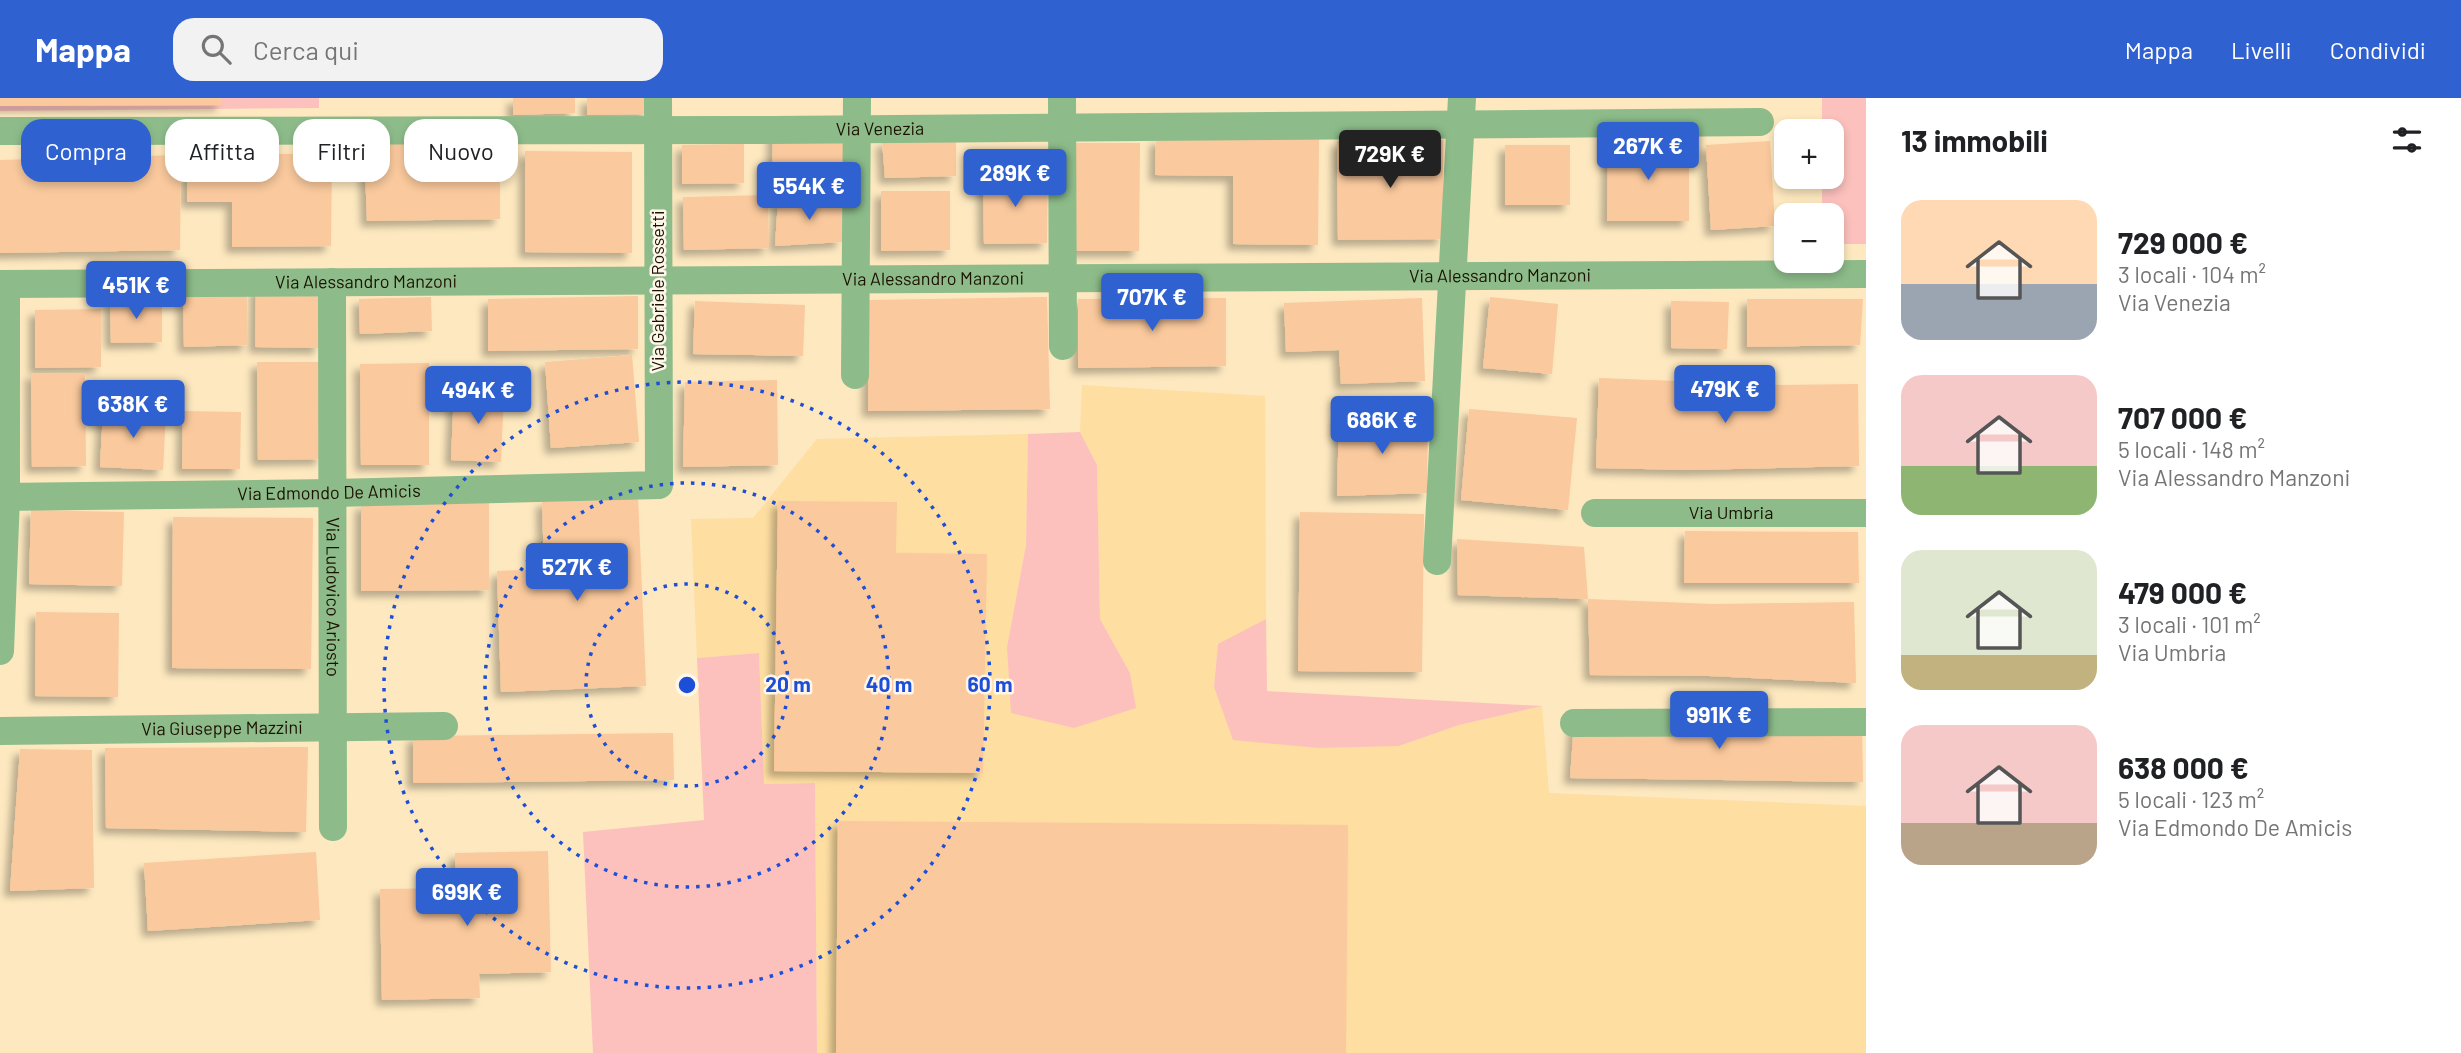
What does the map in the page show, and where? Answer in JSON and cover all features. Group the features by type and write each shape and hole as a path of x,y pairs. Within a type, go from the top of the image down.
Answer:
{"street":[{"name":"Via Gabriele Rossetti","path":"658,98 659,485"},
{"path":"855,375 857,98"},
{"path":"1062,98 1063,346"},
{"name":"Via Venezia","path":"0,131 1062,127 1461,111 1760,122"},
{"path":"1437,561 1461,111"},
{"name":"Via Alessandro Manzoni","path":"3,284 1866,274"},
{"name":"Via Ludovico Ariosto","path":"332,282 333,827"},
{"path":"0,651 3,284"},
{"name":"Via Edmondo De Amicis","path":"3,497 659,485"},
{"name":"Via Umbria","path":"1595,513 1866,513"},
{"path":"1574,723 1866,722"},
{"name":"Via Giuseppe Mazzini","path":"0,731 444,726"}],"shaded area":[{"path":"0,98 319,98 319,108 0,111"},
{"path":"1822,98 1866,98 1866,244 1844,244 1844,203 1822,203 1822,189 1844,189 1844,119 1822,119"},
{"path":"1082,385 1265,396 1266,619 1218,645 1214,687 1399,746 1459,725 1542,706 1549,793 1866,806 1866,1053 817,1053 815,783 764,784 759,653 697,658 691,519 753,518 817,439 1028,434 1026,545 1007,647 1130,673 1100,619 1097,465 1080,432"},
{"path":"1080,432 1097,465 1100,619 1130,673 1136,708 1074,728 1011,713 1007,647 1026,545 1028,434"},
{"path":"1266,619 1267,691 1542,706 1459,725 1399,746 1319,748 1233,740 1214,687 1218,644"},
{"path":"759,653 764,784 815,783 817,1053 593,1053 583,832 704,820 697,658"}],"building":[{"path":"0,98 222,98 222,105 0,106"},
{"path":"513,98 575,98 575,113 513,115"},
{"path":"587,98 649,98 649,114 587,115"},
{"path":"857,129 857,183 772,182 773,130"},
{"path":"1156,139 1319,139 1318,245 1233,244 1233,176 1155,175"},
{"path":"956,140 956,176 885,178 882,141"},
{"path":"1443,140 1443,239 1338,240 1337,141"},
{"path":"1770,141 1774,226 1711,230 1706,145"},
{"path":"1608,142 1689,142 1689,221 1607,221"},
{"path":"390,143 404,143 404,182 500,182 500,219 367,221 366,182 390,182"},
{"path":"1073,143 1140,143 1139,251 1073,251"},
{"path":"744,144 744,183 682,184 682,145"},
{"path":"1505,145 1570,145 1570,205 1505,205"},
{"path":"525,151 632,152 632,253 525,252"},
{"path":"279,154 293,154 293,182 332,182 331,246 232,247 232,202 187,202 187,182 279,182"},
{"path":"165,155 165,182 181,182 180,250 0,253 0,160 21,159 21,182 151,182 151,156"},
{"path":"1048,175 1047,243 984,244 983,176"},
{"path":"881,191 950,191 950,250 881,251"},
{"path":"768,195 769,248 684,250 683,197"},
{"path":"842,198 842,242 775,246 778,200"},
{"path":"256,287 321,288 320,348 255,347"},
{"path":"247,289 248,345 184,347 183,291"},
{"path":"638,296 638,349 488,351 488,299"},
{"path":"431,297 432,331 360,334 359,299"},
{"path":"1047,297 1050,409 868,411 869,300"},
{"path":"1490,297 1558,304 1552,374 1483,368"},
{"path":"1226,298 1226,366 1078,368 1078,299"},
{"path":"1422,298 1425,381 1341,384 1339,350 1286,352 1284,303"},
{"path":"1747,299 1863,299 1860,345 1747,347"},
{"path":"110,300 162,300 162,342 111,343"},
{"path":"695,301 805,305 803,356 693,354"},
{"path":"1671,301 1729,302 1727,349 1671,348"},
{"path":"101,309 101,367 35,368 35,310"},
{"path":"632,355 639,442 551,448 545,362"},
{"path":"257,362 321,362 322,459 258,460"},
{"path":"429,363 429,465 361,465 360,364"},
{"path":"31,373 85,373 86,466 32,467"},
{"path":"1599,378 1782,385 1858,384 1859,466 1690,470 1596,468"},
{"path":"777,380 778,465 683,467 685,382"},
{"path":"454,389 504,391 501,462 451,460"},
{"path":"1469,409 1577,418 1568,510 1461,500"},
{"path":"103,410 166,413 163,470 100,467"},
{"path":"183,411 241,412 240,469 182,469"},
{"path":"1339,416 1428,417 1427,493 1337,496"},
{"path":"638,497 646,686 501,692 497,571 544,569 542,501"},
{"path":"778,501 897,502 896,553 987,554 983,773 774,771"},
{"path":"489,503 489,590 361,591 361,504"},
{"path":"31,510 124,512 122,586 29,584"},
{"path":"1300,512 1424,514 1422,672 1298,671"},
{"path":"173,517 313,518 311,669 172,668"},
{"path":"1685,531 1858,532 1859,583 1684,583"},
{"path":"1457,539 1584,547 1588,599 1458,595"},
{"path":"1588,599 1713,604 1854,602 1856,683 1709,676 1590,675"},
{"path":"36,612 119,613 118,697 35,696"},
{"path":"1862,722 1863,782 1570,778 1574,723"},
{"path":"673,733 674,780 413,783 413,736"},
{"path":"308,747 306,832 106,828 105,748"},
{"path":"20,749 92,750 94,888 10,891"},
{"path":"838,821 1348,825 1346,1053 836,1053"},
{"path":"548,851 551,972 479,974 480,998 382,1000 380,889 456,888 455,853"},
{"path":"316,852 320,920 148,931 144,863"}]}
